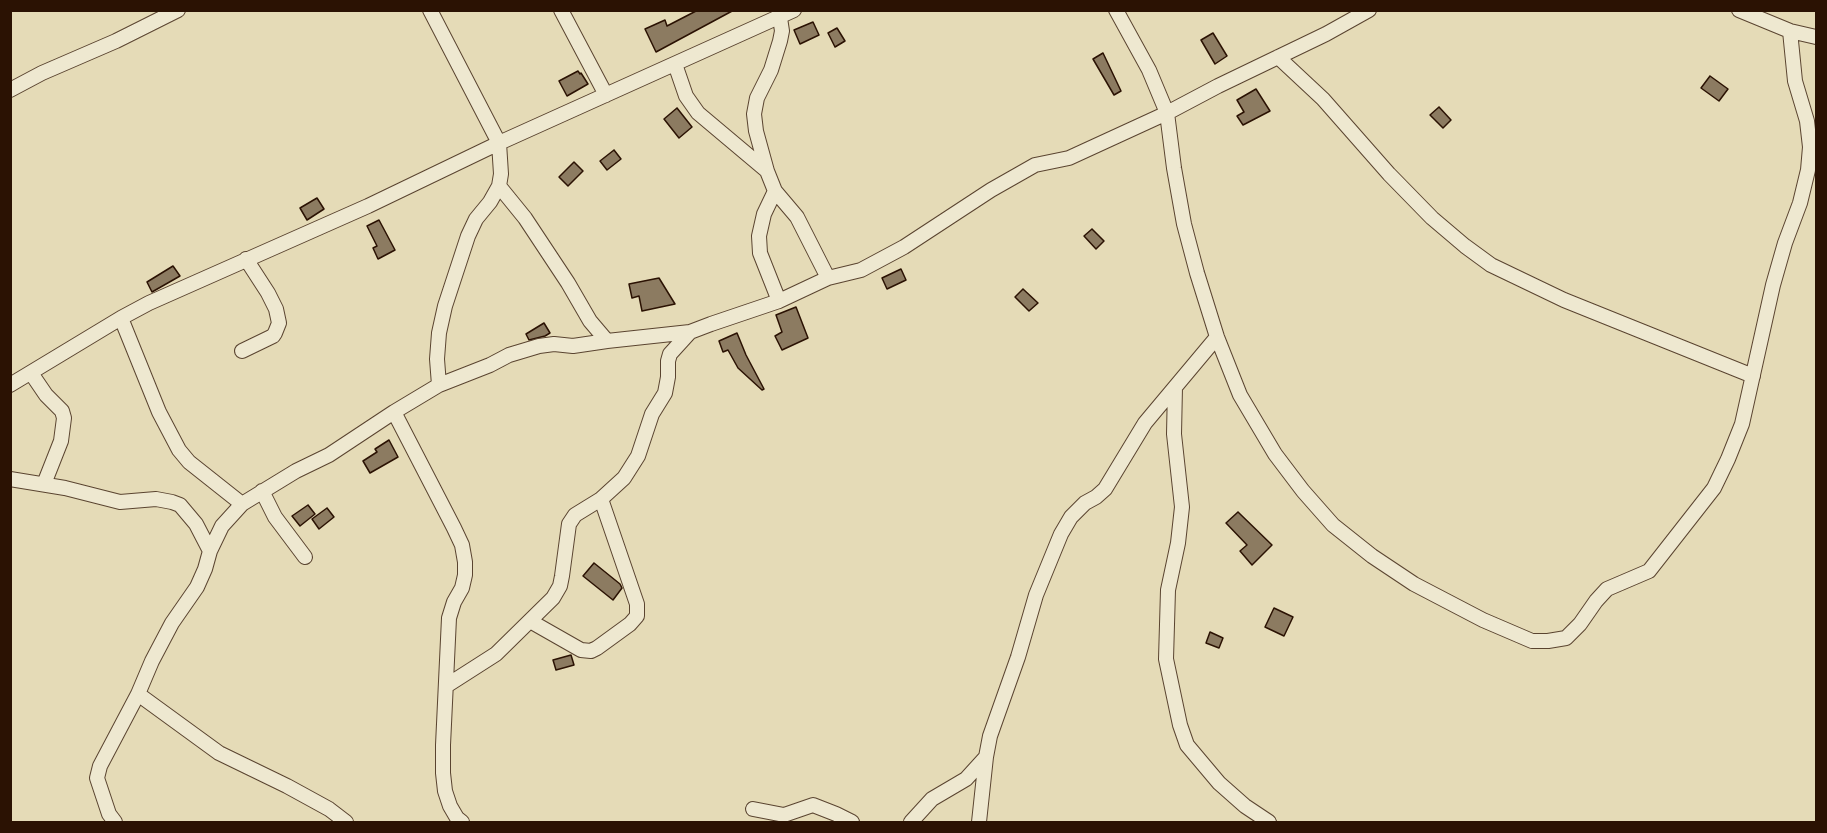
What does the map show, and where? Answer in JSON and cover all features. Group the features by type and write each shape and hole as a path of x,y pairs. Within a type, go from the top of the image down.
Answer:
{"street":[{"path":"10,90 178,10"},
{"path":"430,10 499,143 501,174 499,186 476,219 468,236 445,306 439,333 437,359 439,385"},
{"path":"561,10 606,95"},
{"path":"10,385 121,318 246,259 368,206 499,143 794,10"},
{"path":"1116,10 1149,70 1167,113 1184,224 1217,337 1240,395 1289,473 1333,525 1372,556 1414,584 1483,620 1532,641 1548,642 1566,638 1607,589 1649,571 1714,488 1742,424 1773,285 1800,203 1808,170 1807,121 1795,81 1790,31"},
{"path":"115,822 109,814 97,778 100,766 172,623 196,587 222,526 242,504 262,491 329,455 439,385 509,355 554,344 573,346 690,333 779,301 828,278 861,270 886,258 991,190 1035,165 1069,158 1167,113 1369,10"},
{"path":"1739,10 1790,31 1816,37"},
{"path":"780,18 782,31 780,41 771,70 757,98 754,114 756,131 767,171 776,191 797,217 828,278"},
{"path":"1278,57 1323,99 1420,206 1450,234 1491,265 1564,300 1753,376"},
{"path":"675,64 686,96 698,112 767,171"},
{"path":"499,186 525,219 568,283 590,321 607,341"},
{"path":"776,191 765,214 759,236 760,253 779,301"},
{"path":"242,351 273,336 279,323 276,309 268,293 246,259"},
{"path":"121,318 159,412 179,450 189,462 242,504"},
{"path":"446,686 496,654 553,598 560,586 569,524 575,515 601,499 624,478 638,456 652,414 665,393 670,354 690,333"},
{"path":"980,822 990,736 1018,657 1036,595 1061,534 1071,517 1085,503 1105,489 1145,423 1217,337"},
{"path":"31,373 46,395 62,411 64,418 61,441 44,484"},
{"path":"1175,387 1174,434 1182,507 1178,543 1168,590 1166,659 1180,725 1187,745 1219,783 1245,806 1269,822"},
{"path":"394,412 444,506 462,545 465,562 462,588 449,618 443,773 450,806 462,822"},
{"path":"10,478 120,502 156,499 172,502 180,505 196,524 210,551"},
{"path":"262,491 275,517 305,557"},
{"path":"530,621 581,650 591,651 638,616 637,604 601,499"},
{"path":"138,694 219,753 298,792 329,809 346,822"},
{"path":"911,822 932,799 966,779 986,757"},
{"path":"753,809 784,815 813,805 852,822"}],"building":[{"path":"698,10 734,10 656,52 645,29 665,20 667,26"},
{"path":"813,22 819,35 800,44 794,30"},
{"path":"837,28 845,41 835,47 828,33"},
{"path":"1213,33 1227,56 1215,64 1201,40"},
{"path":"1103,53 1121,91 1114,95 1093,59"},
{"path":"578,71 588,84 567,96 559,81"},
{"path":"1710,76 1728,89 1719,101 1701,88"},
{"path":"1256,89 1270,111 1243,125 1237,116 1244,112 1237,100"},
{"path":"1439,107 1451,120 1443,128 1430,115"},
{"path":"677,108 692,127 679,138 664,119"},
{"path":"614,150 621,159 607,170 600,161"},
{"path":"574,162 583,171 568,186 559,177"},
{"path":"317,198 324,209 307,220 300,208"},
{"path":"379,220 395,250 378,259 373,248 377,246 367,226"},
{"path":"1092,229 1104,241 1096,249 1084,236"},
{"path":"173,266 180,276 152,292 147,282"},
{"path":"901,269 906,280 887,289 882,278"},
{"path":"659,278 675,304 642,311 639,296 632,298 629,284"},
{"path":"1023,289 1038,303 1029,311 1015,297"},
{"path":"796,307 808,338 782,350 775,336 782,332 776,315"},
{"path":"544,323 550,333 529,340 526,334"},
{"path":"737,333 764,389 762,390 738,368 728,350 723,352 719,341"},
{"path":"389,440 398,457 370,473 363,461"},
{"path":"308,505 315,514 300,526 292,516"},
{"path":"327,508 334,517 319,529 312,519"},
{"path":"1238,512 1272,545 1252,565 1240,551 1247,545 1226,523"},
{"path":"594,563 620,584 622,588 613,600 583,576"},
{"path":"1274,608 1293,617 1284,636 1265,627"},
{"path":"1210,632 1223,638 1219,648 1206,643"},
{"path":"571,655 574,665 556,670 553,660"}]}
